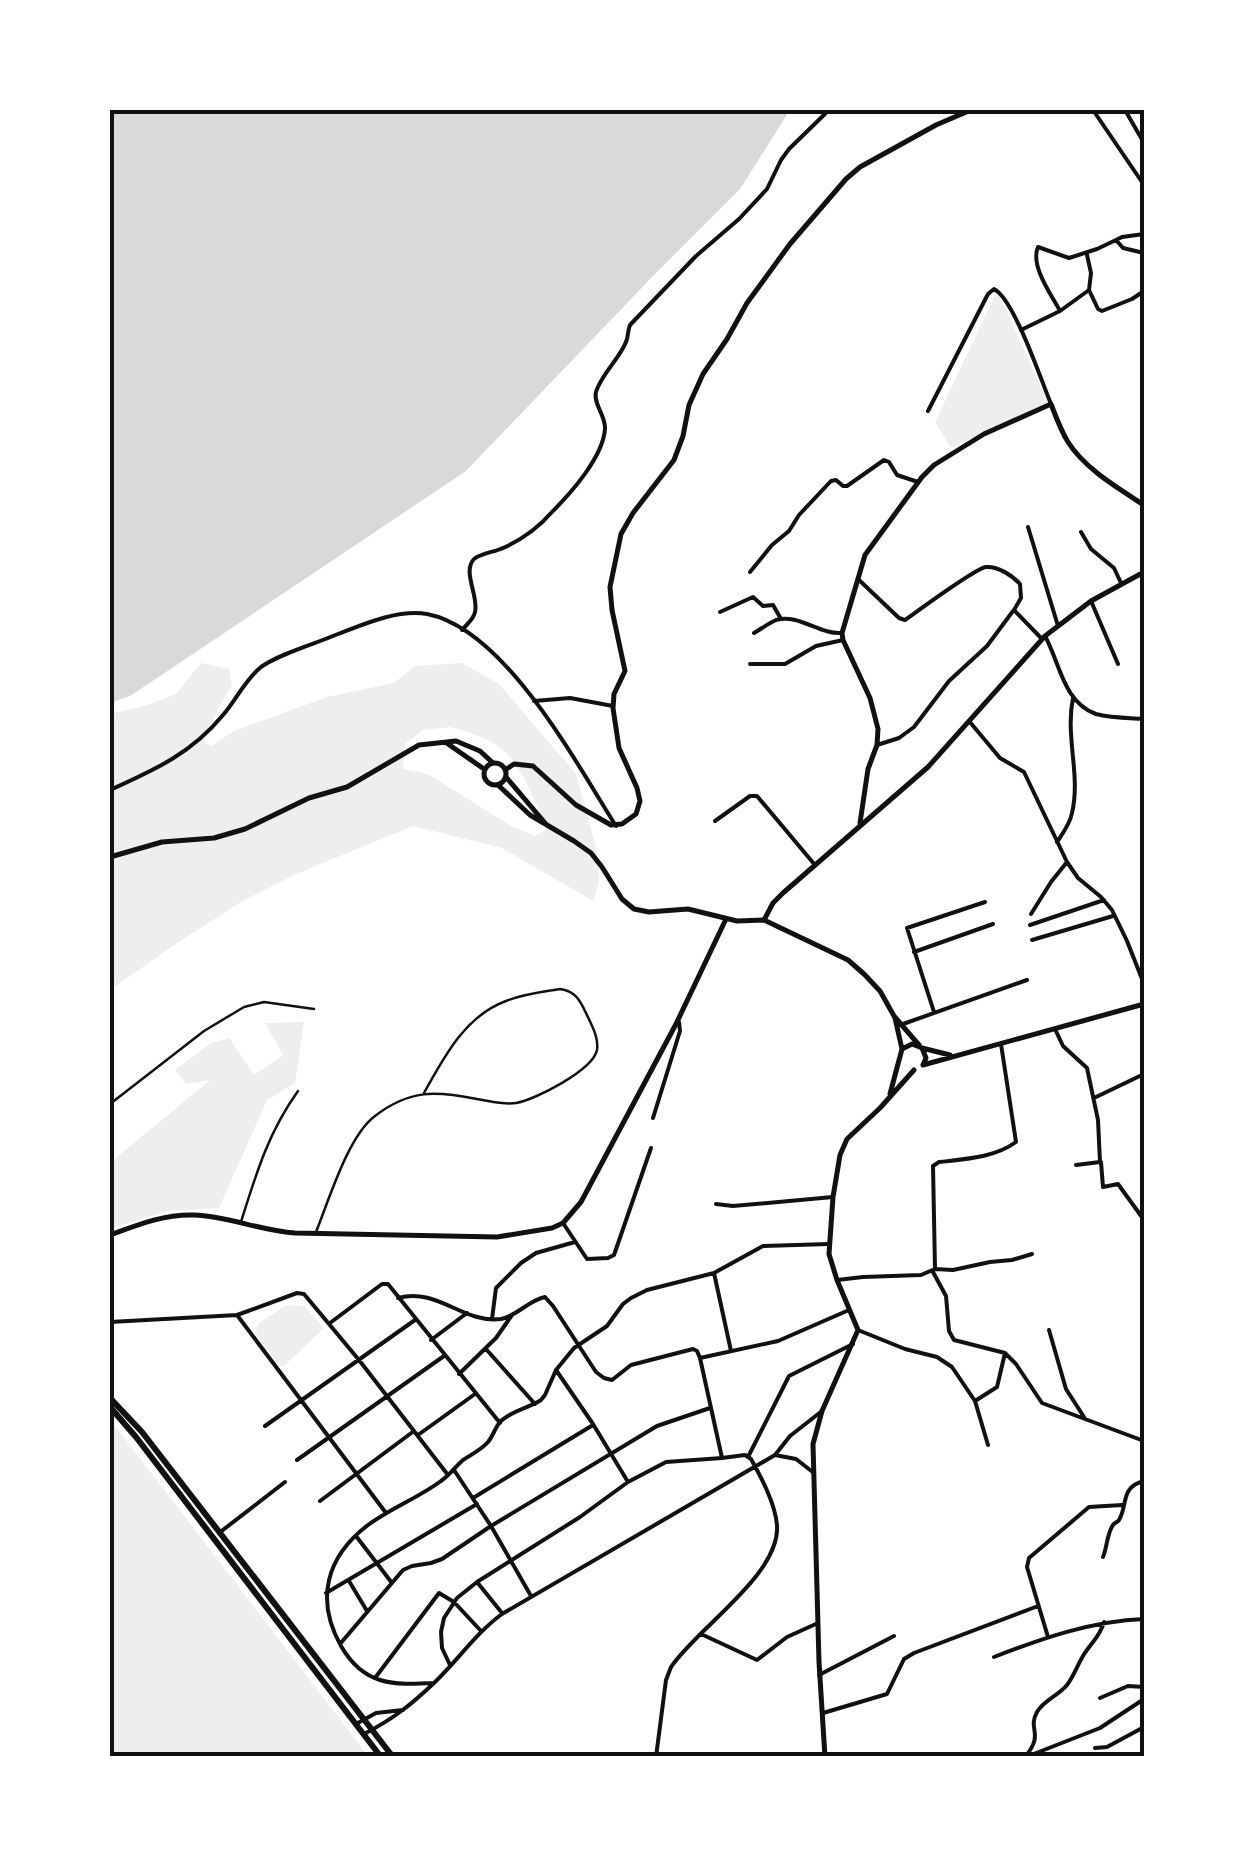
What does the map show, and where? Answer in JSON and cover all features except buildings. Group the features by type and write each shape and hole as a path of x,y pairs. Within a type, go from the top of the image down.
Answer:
{"main road":[{"path":"498,785 514,764 533,766 601,822 616,826 632,818 640,801 619,748 613,706 625,671 611,598 618,544 633,512 674,460 687,412 703,374 728,339 747,302 853,172 971,110"},
{"path":"860,824 878,729 870,698 842,636 864,554 918,482 934,466 984,434 1051,404 1077,454 1144,504"},
{"path":"764,920 783,892 928,767 1044,638 1090,601 1144,572"},
{"path":"446,742 485,770"},
{"path":"110,857 162,842 234,833 308,798 347,786 419,745 446,742 463,743 480,751 492,763 500,764 547,826"},
{"path":"492,763 484,774 488,783 498,785 530,816 591,853 634,909 688,909 726,919 764,920 848,960 880,991 894,1016 902,1049 889,1097"},
{"path":"110,1236 149,1221 190,1214 277,1232 315,1233 498,1236 538,1232 563,1223 581,1202 726,919"},
{"path":"826,1757 819,1676 813,1444 822,1410 858,1330 830,1262 833,1197 843,1145 923,1065 1144,1004"},
{"path":"894,1016 921,1046 926,1058 923,1065"},
{"path":"902,1049 908,1044 953,1056"},
{"path":"900,1058 903,1066 914,1070"},
{"path":"110,1398 142,1432 219,1533 382,1757"},
{"path":"110,1407 393,1757"}],"street":[{"path":"462,630 475,615 470,569 473,561 505,548 533,529 588,470 605,431 595,396 627,340 630,325 770,186 789,149 829,110"},
{"path":"1093,110 1144,185"},
{"path":"1124,110 1144,143"},
{"path":"1060,311 1038,268 1038,247 1069,258 1122,237 1144,234"},
{"path":"1116,240 1123,248 1144,252"},
{"path":"1087,253 1089,290 1098,309 1102,311 1144,291"},
{"path":"928,411 992,291 998,290 1020,330 1051,404"},
{"path":"1020,330 1060,311 1089,290"},
{"path":"750,572 830,481 846,486 884,460 890,462 898,475 918,482"},
{"path":"1028,527 1058,626"},
{"path":"1081,532 1091,549 1114,568 1122,584"},
{"path":"859,580 905,620 984,568 1007,573 1020,584 1021,598 987,646 949,680 914,726 899,738 877,745"},
{"path":"720,612 753,597 762,606 774,606 781,619"},
{"path":"1090,601 1118,664"},
{"path":"1014,610 1044,638 1079,704 1094,713 1144,720"},
{"path":"110,790 176,759 194,745 223,715 252,675 269,663 356,627 402,614 429,614 489,648 534,700 616,826"},
{"path":"754,633 781,619 842,636"},
{"path":"750,664 785,664 842,636"},
{"path":"534,700 570,698 613,706"},
{"path":"1057,842 1073,811 1074,764 1069,722 1073,698"},
{"path":"969,721 1000,758 1024,772 1067,862 1115,916 1144,984"},
{"path":"715,821 750,796 757,796 815,866"},
{"path":"1031,914 1067,862"},
{"path":"1030,925 1104,900"},
{"path":"934,1012 906,931 909,926 985,902"},
{"path":"1032,940 1115,916"},
{"path":"914,952 992,924"},
{"path":"904,1024 1027,980"},
{"path":"652,1118 680,1031 678,1018"},
{"path":"1055,1030 1064,1046 1085,1064 1094,1098 1102,1185 1118,1184 1144,1220"},
{"path":"1002,1044 1016,1142 982,1156 933,1166 934,1271 946,1296 949,1332 954,1340 1005,1353 1042,1403 1144,1441"},
{"path":"1094,1098 1144,1074"},
{"path":"563,1223 588,1259 614,1256 651,1148"},
{"path":"1076,1165 1100,1162"},
{"path":"716,1204 733,1206 833,1197"},
{"path":"492,1318 496,1288 521,1263 536,1253 575,1242"},
{"path":"434,1683 392,1684 374,1679 353,1663 340,1644 328,1612 326,1593 332,1569 356,1536 448,1476 487,1443 500,1422 545,1395 556,1370 578,1344 607,1326 631,1298 714,1272 762,1246 829,1244"},
{"path":"837,1280 921,1275 1032,1254"},
{"path":"714,1272 731,1351"},
{"path":"330,1323 385,1283 500,1422"},
{"path":"110,1322 237,1316 301,1293 330,1323 448,1476"},
{"path":"398,1298 424,1296 467,1313 504,1318 544,1297 598,1375 612,1380 636,1364 698,1350 722,1458"},
{"path":"700,1358 778,1341 849,1310"},
{"path":"431,1340 467,1313"},
{"path":"459,1374 486,1349 512,1315"},
{"path":"237,1316 386,1514"},
{"path":"264,1426 415,1320"},
{"path":"858,1330 941,1359 957,1372 976,1401 988,1445"},
{"path":"1049,1330 1066,1389 1084,1417"},
{"path":"749,1456 789,1376 852,1344"},
{"path":"486,1349 534,1404"},
{"path":"976,1401 997,1387 1005,1353"},
{"path":"298,1460 444,1356"},
{"path":"556,1370 628,1482"},
{"path":"320,1501 475,1394"},
{"path":"340,1644 408,1567 442,1559 657,1426 710,1408"},
{"path":"364,1734 403,1710 502,1614 774,1455 822,1410"},
{"path":"326,1593 594,1424"},
{"path":"774,1455 796,1459 814,1473"},
{"path":"450,1666 442,1648 444,1618 454,1602 477,1582 628,1482 666,1462 749,1456"},
{"path":"656,1757 671,1667 754,1578 774,1546 774,1512 749,1456"},
{"path":"454,1470 531,1596"},
{"path":"1103,1557 1122,1505 1133,1485 1144,1481"},
{"path":"219,1533 285,1482"},
{"path":"1048,1637 1027,1567 1029,1558 1084,1510 1122,1505"},
{"path":"356,1536 392,1582"},
{"path":"348,1580 367,1612"},
{"path":"477,1582 502,1614"},
{"path":"374,1679 435,1595 442,1593 454,1602 481,1631"},
{"path":"821,1714 886,1694 904,1659 914,1652 1038,1606"},
{"path":"994,1657 1104,1622 1144,1619"},
{"path":"701,1634 757,1660 818,1622"},
{"path":"1025,1757 1036,1738 1034,1718 1044,1703 1066,1686 1083,1655 1098,1638 1104,1622"},
{"path":"819,1676 894,1636"},
{"path":"1100,1698 1123,1687 1144,1687"},
{"path":"1025,1757 1100,1728 1144,1699"},
{"path":"356,1724 376,1714 403,1710"},
{"path":"1095,1748 1107,1748 1144,1728"}],"lane":[{"path":"315,1233 360,1131 393,1104 424,1093 516,1103 552,1089 582,1068 596,1053 596,1035 580,1000 560,989 504,1001 485,1011 460,1034 424,1093"},
{"path":"110,1104 204,1031 244,1006 264,1002 314,1010"},
{"path":"241,1224 268,1140 298,1092"}],"shaded area":[{"path":"110,110 790,110 740,189 466,471 130,696 110,703"},
{"path":"997,291 1048,402 951,448 935,422"},
{"path":"201,663 229,669 232,686 203,741 211,746 234,731 327,697 394,683 415,666 462,663 499,684 576,774 597,851 599,883 593,901 502,848 413,826 296,874 241,902 110,990 110,714 176,694","holes":["450,727 503,750 517,767 547,829 535,836 511,826 428,774 403,769 405,744 423,730"]},
{"path":"304,1022 295,1083 267,1100 219,1208 167,1211 110,1229 110,1163 210,1080 186,1084 175,1070 211,1043 229,1038 254,1075 283,1055 265,1023"},
{"path":"286,1305 304,1306 324,1328 284,1366 279,1366 255,1333 259,1323"},
{"path":"110,1424 116,1427 369,1757 110,1757"}]}
